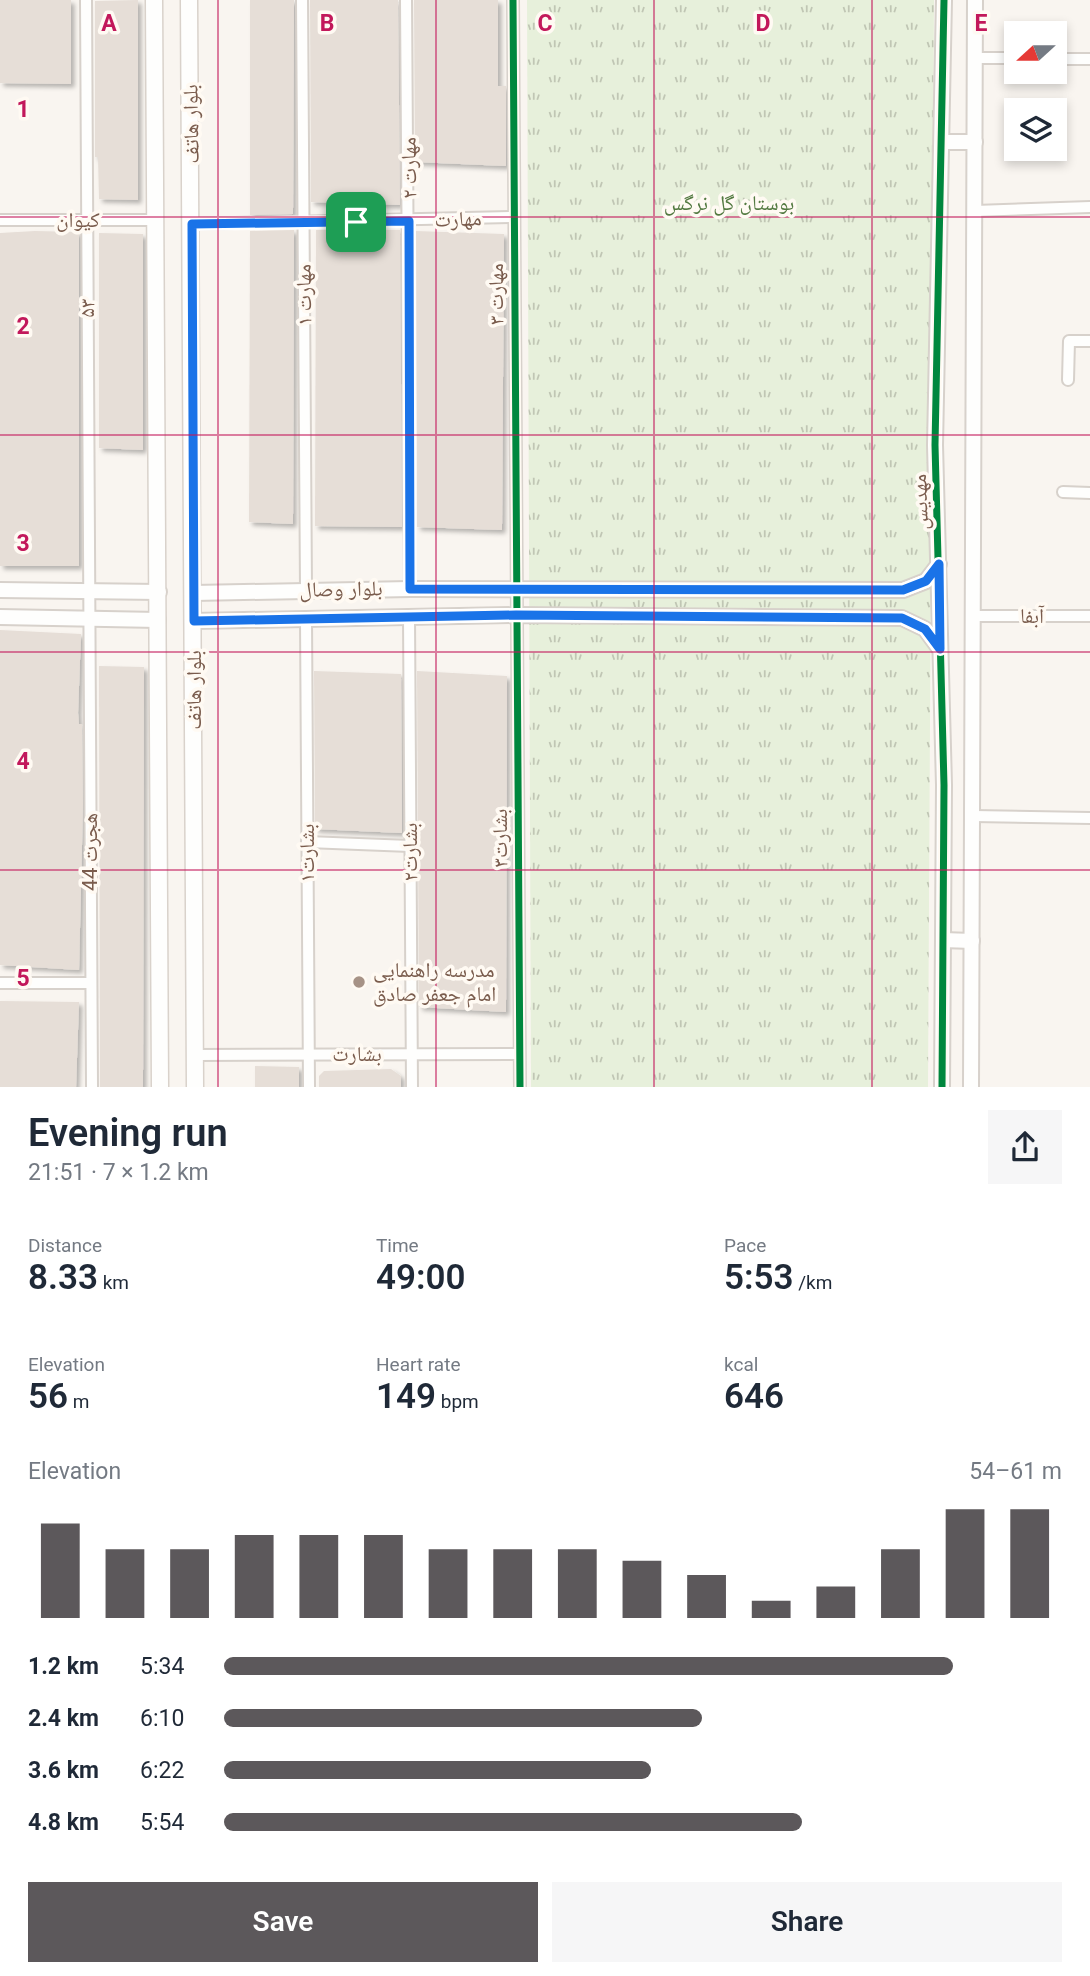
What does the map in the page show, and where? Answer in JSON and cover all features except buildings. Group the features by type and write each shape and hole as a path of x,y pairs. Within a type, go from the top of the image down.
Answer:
{"main road":[{"name":"بلوار هاتف","path":"154,0 160,1087"},
{"name":"بلوار هاتف","path":"189,0 195,1087"}],"street":[{"name":"۵۳","path":"86,0 89,617"},
{"name":"مهارت ۱","path":"302,0 306,589"},
{"name":"مهارت ۲","path":"406,0 410,589"},
{"name":"مهارت ۳","path":"513,0 516,588"},
{"name":"مهدیس","path":"942,1087 944,785 935,446 944,0"},
{"path":"971,1087 975,0"},
{"path":"975,58 1004,58"},
{"path":"1068,59 1090,59"},
{"path":"942,142 975,142"},
{"path":"975,211 1090,207"},
{"name":"مهارت","path":"192,224 303,224 513,217"},
{"name":"کیوان","path":"0,220 155,220"},
{"path":"1068,380 1069,341 1090,341"},
{"path":"1063,492 1090,493"},
{"name":"بلوار وصال","path":"194,593 306,589 516,588 903,590 926,581 939,564"},
{"name":"بشارت۳","path":"516,588 520,1087"},
{"path":"0,590 159,592"},
{"name":"بلوار وصال","path":"194,621 516,615 902,618 925,629 940,649"},
{"name":"آبفا","path":"974,616 1090,617"},
{"path":"0,617 158,620"},
{"name":"هجرت 44","path":"89,617 92,1087"},
{"name":"بشارت۲","path":"409,617 412,1087"},
{"name":"بشارت۱","path":"306,619 309,1087"},
{"path":"974,816 1090,818"},
{"path":"307,842 410,846"},
{"path":"943,940 972,941"},
{"path":"0,983 91,983"},
{"name":"بشارت","path":"195,1055 519,1054"}],"green space":[{"name":"بوستان گل نرگس","path":"527,0 934,0 928,1087 531,1087"}],"cycle path":[{"path":"513,0 520,1087"},
{"path":"942,1087 944,785 935,445 944,0"}],"place":[{"name":"مدرسه راهنمایی امام جعفر صادق","path":"359,982"}],"route":[{"path":"409,221 410,589 903,590 926,581 939,564 940,649 925,629 902,618 516,615 194,621 192,224 356,222 409,221"}]}
